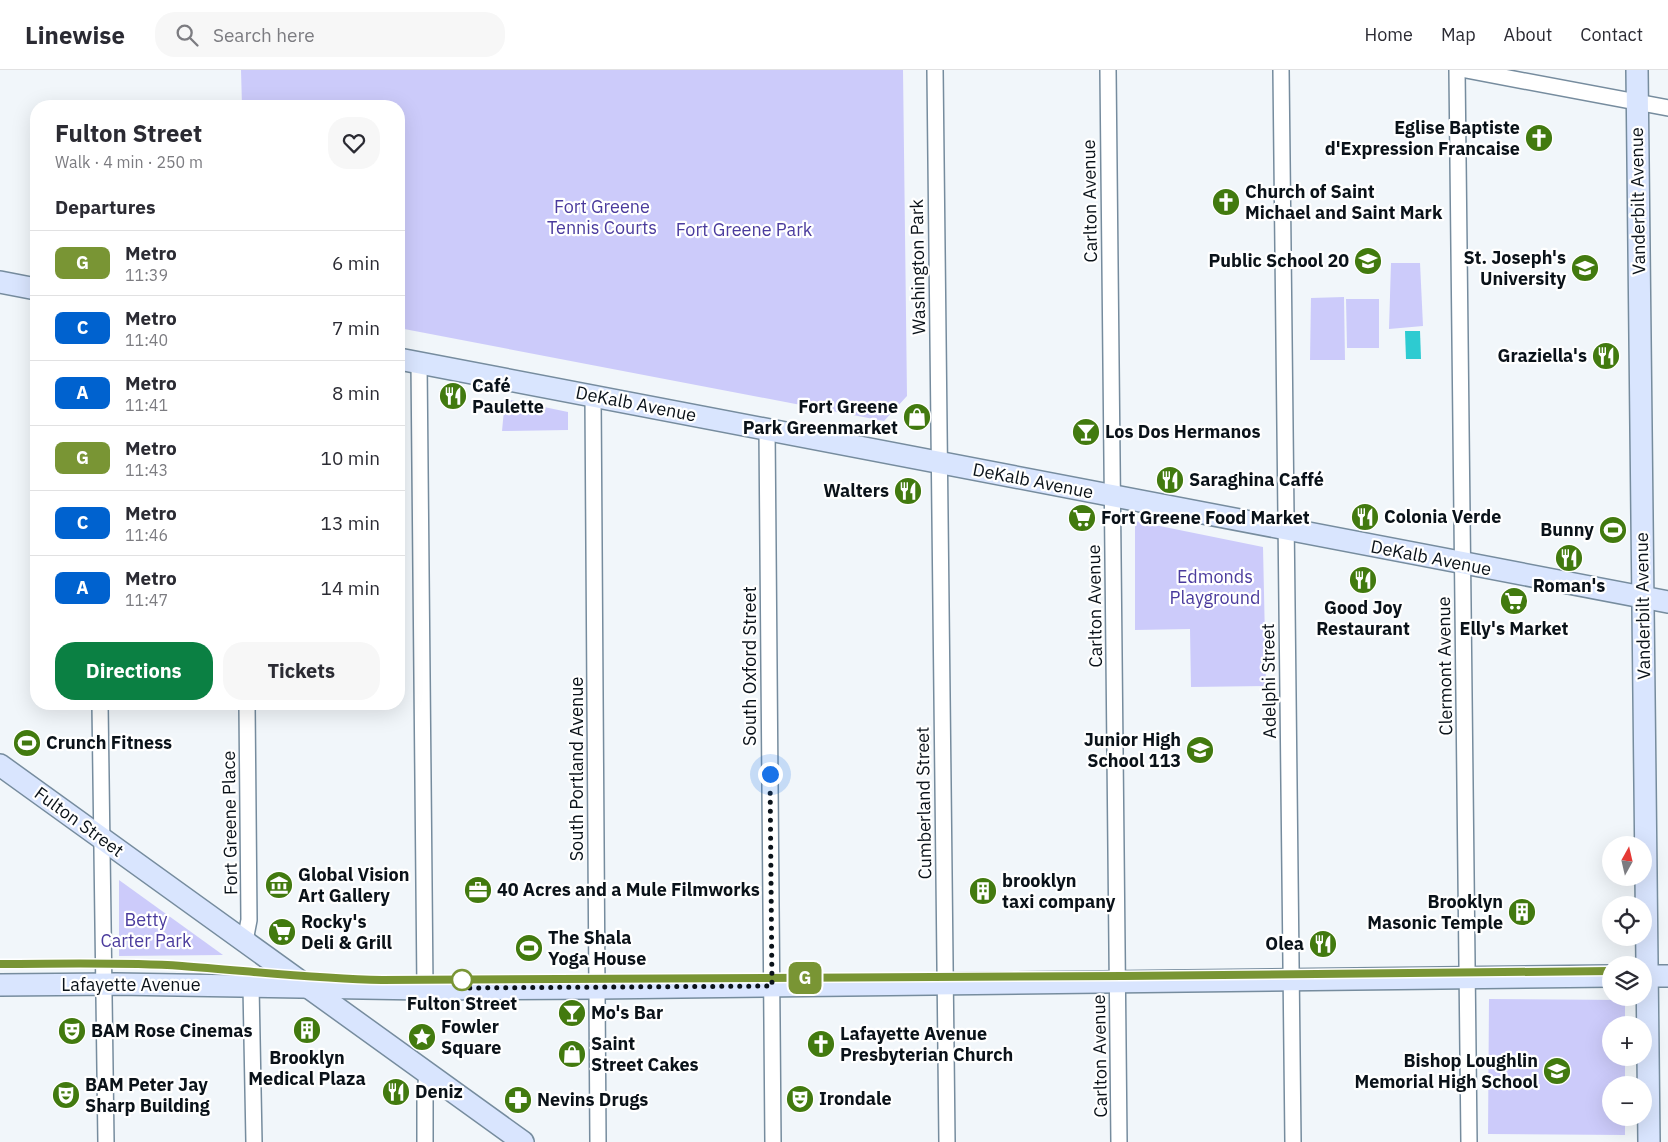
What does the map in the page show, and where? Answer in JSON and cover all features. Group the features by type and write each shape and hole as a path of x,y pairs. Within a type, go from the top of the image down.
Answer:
{"main road":[{"name":"Vanderbilt Avenue","path":"1637,70 1645,956"},
{"path":"0,282 30,288"},
{"name":"DeKalb Avenue","path":"409,360 1668,602"},
{"name":"Fulton Street","path":"0,765 523,1142"},
{"name":"Lafayette Avenue","path":"0,985 105,984 425,989 1602,976"},
{"path":"1652,976 1668,976"},
{"name":"Vanderbilt Avenue","path":"1646,1006 1649,1142"}],"street":[{"name":"Washington Park","path":"935,70 939,463"},
{"name":"Carlton Avenue","path":"1108,70 1119,1142"},
{"name":"Adelphi Street","path":"1281,70 1293,1142"},
{"name":"Clermont Avenue","path":"1458,70 1469,1142"},
{"path":"1466,70 1668,108"},
{"path":"409,360 425,989"},
{"name":"South Portland Avenue","path":"593,396 598,1142"},
{"name":"South Oxford Street","path":"767,429 773,1142"},
{"name":"Cumberland Street","path":"939,463 946,1142"},
{"path":"100,710 106,1142"},
{"name":"Fort Greene Place","path":"245,941 249,920 247,710"},
{"path":"251,986 254,1142"},
{"path":"425,1142 427,1073"}],"green space":[{"name":"Fort Greene Park","path":"241,70 903,70 907,396 884,421 405,329 405,100 242,100"},
{"path":"1391,263 1420,263 1423,326 1389,329"},
{"path":"1344,297 1345,360 1310,360 1311,298"},
{"path":"1346,299 1379,299 1379,348 1347,348"},
{"path":"505,399 568,412 568,430 502,431"},
{"name":"Edmonds Playground","path":"1135,521 1263,547 1266,686 1191,687 1190,629 1135,630"},
{"name":"Betty Carter Park","path":"119,880 223,955 119,956"},
{"name":"Bishop Loughlin Memorial High School","path":"1489,999 1602,1000 1602,1006 1625,1006 1625,1016 1602,1016 1602,1066 1625,1066 1625,1076 1602,1076 1602,1126 1625,1126 1625,1135 1488,1134"}],"shaded area":[{"path":"1405,331 1420,331 1421,359 1406,359"}],"metro line":[{"name":"G","path":"0,964 121,963 182,966 335,979 382,980 1602,971"}],"place":[{"name":"Eglise Baptiste d'Expression Francaise","path":"1539,138"},
{"name":"Church of Saint Michael and Saint Mark","path":"1226,202"},
{"name":"Public School 20","path":"1368,261"},
{"name":"St. Joseph's University","path":"1585,268"},
{"name":"Graziella's","path":"1606,356"},
{"name":"Café Paulette","path":"453,396"},
{"name":"Fort Greene Park Greenmarket","path":"917,417"},
{"name":"Los Dos Hermanos","path":"1086,432"},
{"name":"Saraghina Caffé","path":"1170,480"},
{"name":"Walters","path":"908,491"},
{"name":"Colonia Verde","path":"1365,517"},
{"name":"Fort Greene Food Market","path":"1082,518"},
{"name":"Bunny","path":"1613,530"},
{"name":"Roman's","path":"1569,558"},
{"name":"Good Joy Restaurant","path":"1363,580"},
{"name":"Elly's Market","path":"1514,601"},
{"name":"Crunch Fitness","path":"27,743"},
{"name":"Junior High School 113","path":"1200,750"},
{"name":"Global Vision Art Gallery","path":"279,885"},
{"name":"40 Acres and a Mule Filmworks","path":"478,890"},
{"name":"brooklyn taxi company","path":"983,891"},
{"name":"Brooklyn Masonic Temple","path":"1522,912"},
{"name":"Rocky's Deli & Grill","path":"282,932"},
{"name":"Olea","path":"1323,944"},
{"name":"The Shala Yoga House","path":"529,948"},
{"name":"Fulton Street","path":"462,980"},
{"name":"Mo's Bar","path":"572,1013"},
{"name":"Brooklyn Medical Plaza","path":"307,1030"},
{"name":"BAM Rose Cinemas","path":"72,1031"},
{"name":"Fowler Square","path":"422,1037"},
{"name":"Lafayette Avenue Presbyterian Church","path":"821,1044"},
{"name":"Saint Street Cakes","path":"572,1054"},
{"name":"Bishop Loughlin Memorial High School","path":"1557,1071"},
{"name":"Deniz","path":"396,1092"},
{"name":"BAM Peter Jay Sharp Building","path":"66,1095"},
{"name":"Irondale","path":"800,1099"},
{"name":"Nevins Drugs","path":"518,1100"}],"route":[{"path":"462,980 460,988 772,986 770,774"}],"park label":[{"name":"Fort Greene Tennis Courts","path":"602,217"}]}
